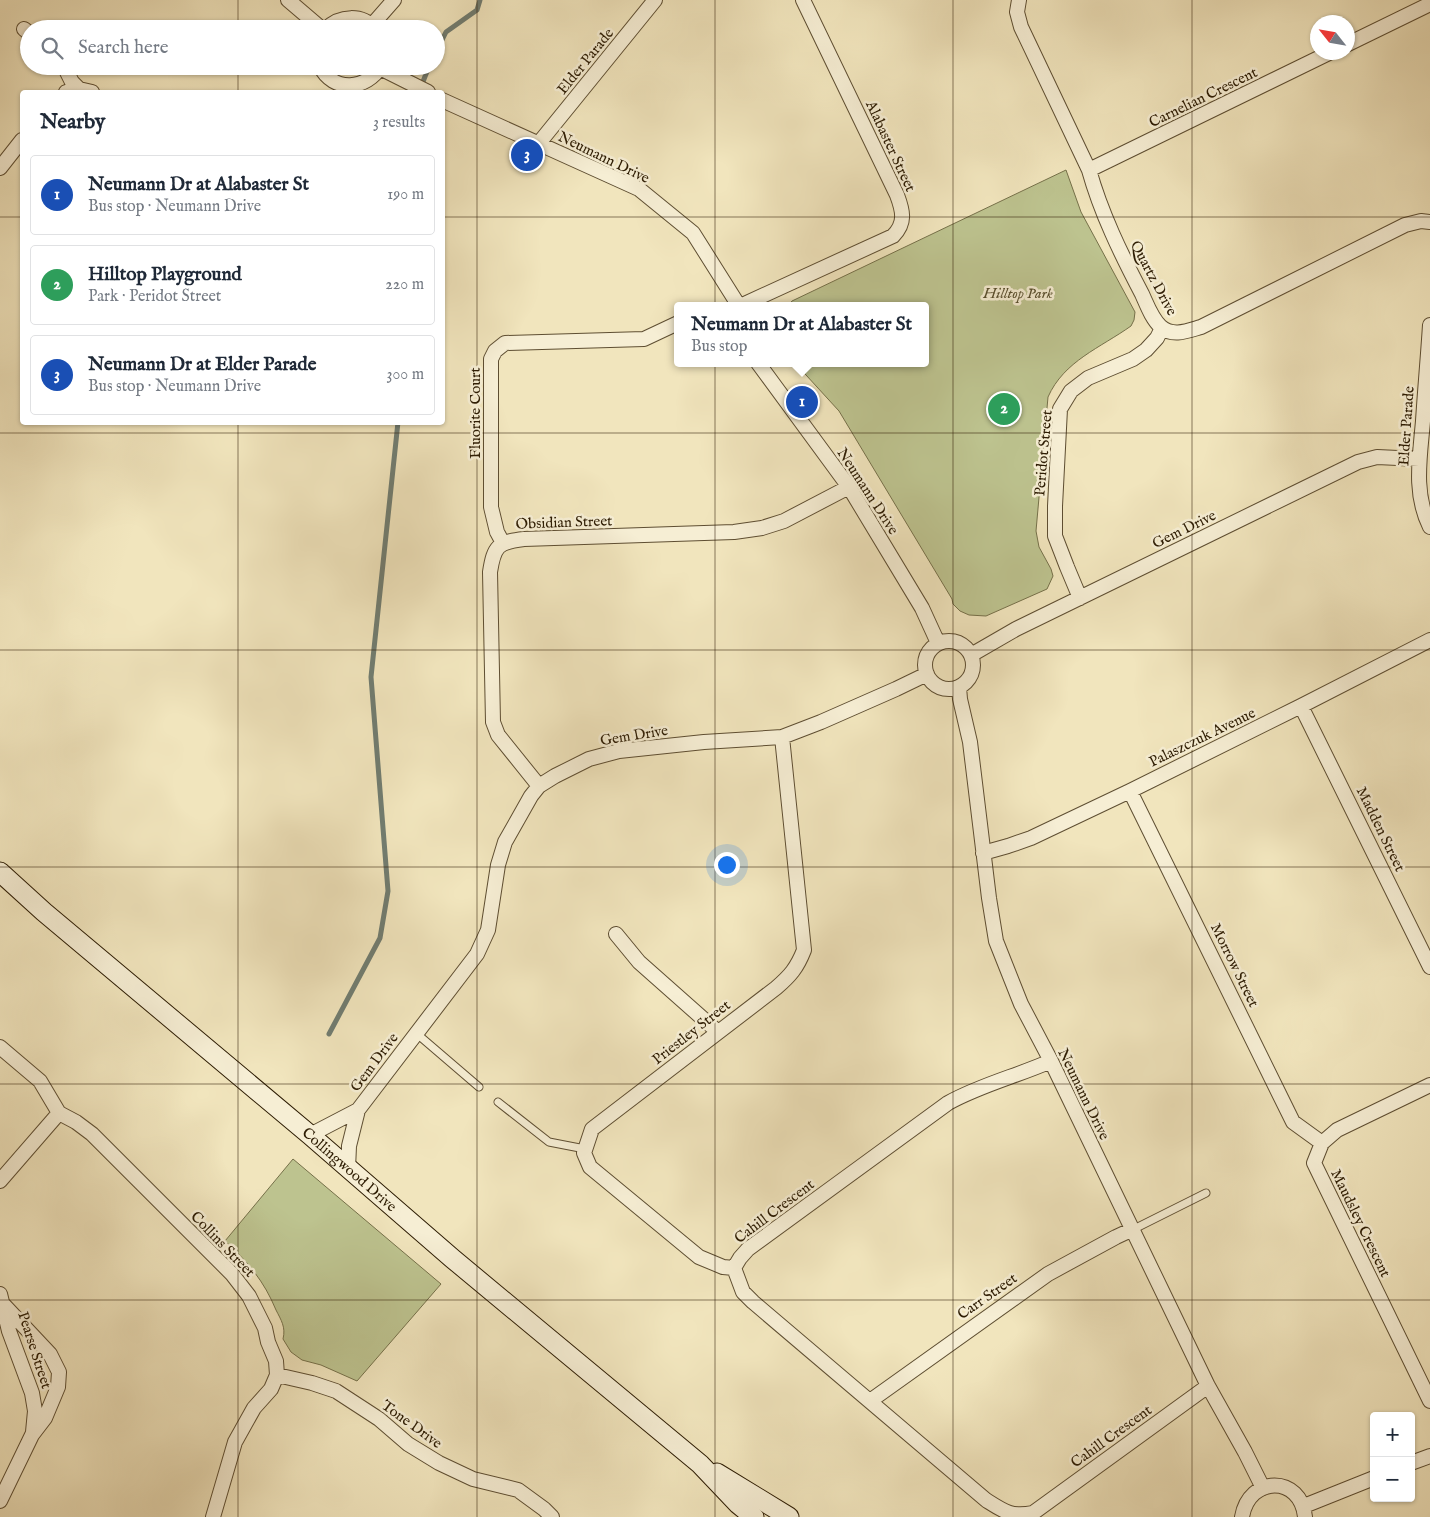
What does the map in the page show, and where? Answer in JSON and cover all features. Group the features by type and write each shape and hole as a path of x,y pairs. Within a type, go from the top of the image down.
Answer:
{"main road":[{"name":"Collingwood Drive","path":"0,872 44,912 310,1135 453,1259 700,1464 738,1504 754,1517"},
{"name":"Collingwood Drive","path":"700,1464 789,1517"}],"street":[{"path":"288,0 311,20"},
{"path":"378,20 394,0"},
{"name":"Elder Parade","path":"540,143 655,0"},
{"name":"Alabaster Street","path":"748,302 882,239 893,236 900,229 902,207 897,195 803,0"},
{"name":"Quartz Drive","path":"1019,0 1017,12 1021,27 1089,170 1096,195 1134,279 1154,319 1162,328 1177,334 1201,327 1405,225 1421,221 1430,222"},
{"path":"1355,41 1430,4"},
{"path":"338,20 347,18 358,20"},
{"name":"Carnelian Crescent","path":"1089,170 1314,60"},
{"path":"68,75 78,90"},
{"path":"327,75 336,88 361,84 369,80 373,75"},
{"path":"394,75 424,90"},
{"name":"Neumann Drive","path":"445,101 540,143 639,190 693,233 736,302"},
{"path":"0,168 20,143"},
{"name":"Fluorite Court","path":"503,543 497,532 491,507 491,360 495,351 505,343 644,339 674,325"},
{"name":"Elder Parade","path":"1430,325 1419,459 1419,492 1430,527"},
{"name":"Peridot Street","path":"1080,598 1066,568 1055,536 1060,409 1071,391 1088,378 1133,359 1146,350 1157,338 1162,328"},
{"name":"Neumann Drive","path":"761,367 849,487 922,608 938,643"},
{"name":"Gem Drive","path":"971,655 1080,598 1358,462 1377,457 1419,459"},
{"name":"Obsidian Street","path":"538,786 498,735 493,722 490,572 492,557 503,543 524,539 734,532 762,528 784,521 849,487"},
{"name":"Palaszczuk Avenue","path":"983,853 1031,838 1130,791 1430,640"},
{"path":"954,641 961,644 971,655 973,670 970,677 959,687 952,689 938,687 932,683 926,674 925,662 927,654 938,643 954,641"},
{"name":"Gem Drive","path":"348,1169 349,1146 358,1110 477,954 488,930 498,865 505,842 530,796 538,786 589,759 619,751 704,742 782,737 821,722 926,674"},
{"name":"Neumann Drive","path":"959,687 970,742 996,941 1021,1004 1131,1230 1208,1386 1263,1488"},
{"name":"Madden Street","path":"1301,706 1430,967"},
{"name":"Priestley Street","path":"585,1149 592,1130 789,977 799,964 804,950 782,737"},
{"name":"Morrow Street","path":"1130,791 1293,1122 1322,1142"},
{"path":"616,934 639,962 718,1032"},
{"name":"Collins Street","path":"0,1046 40,1081 59,1113 76,1122 92,1134 232,1274 249,1296 265,1328 268,1342 276,1361 277,1375"},
{"name":"Cahill Crescent","path":"1050,1061 1027,1072 960,1096 948,1103 748,1249 734,1268 743,1292 986,1500 1004,1512 1020,1516 1032,1515 1208,1386"},
{"path":"1322,1142 1337,1130 1430,1085"},
{"name":"Gem Drive","path":"310,1135 358,1110"},
{"path":"0,1181 59,1113"},
{"name":"Maudsley Crescent","path":"1322,1142 1314,1163 1430,1401"},
{"path":"585,1149 584,1153 590,1167 699,1257 723,1267 734,1268"},
{"name":"Carr Street","path":"870,1400 1048,1274 1131,1230"},
{"name":"Pearse Street","path":"2,1299 9,1331 32,1393 36,1411 32,1435"},
{"name":"Pearse Street","path":"0,1501 32,1435 45,1418 58,1387 59,1372 50,1354 2,1299"},
{"path":"213,1517 235,1442 254,1408 271,1389 277,1375"},
{"name":"Tone Drive","path":"277,1375 312,1383 336,1392 379,1419 408,1444 439,1463 473,1479 518,1490 552,1517"},
{"path":"1415,1462 1430,1456"},
{"path":"1242,1517 1248,1499 1254,1492 1263,1488 1282,1486 1291,1490 1299,1497 1305,1511 1370,1480"}],"lane":[{"path":"416,1033 479,1087"},
{"path":"498,1102 549,1142 585,1149"},
{"path":"1131,1230 1206,1193"}],"green space":[{"name":"Hilltop Park","path":"1066,170 1081,212 1135,312 1131,326 1073,365 1063,374 1048,397 1036,531 1039,547 1053,576 1047,589 986,616 969,615 960,611 953,604 952,599 839,411 799,367 929,367 929,302 792,301"},
{"path":"293,1159 441,1284 357,1381 321,1365 302,1360 291,1352 283,1339 284,1331 281,1320 261,1281 248,1264 225,1241"}],"waterway":[{"path":"445,34 477,10 480,0"},
{"path":"421,87 426,75"},
{"path":"329,1034 380,938 388,891 371,677 398,425"}],"place":[{"name":"Neumann Dr at Elder Parade","path":"527,155"},
{"name":"Neumann Dr at Alabaster St","path":"802,402"},
{"name":"Hilltop Playground","path":"1004,409"}]}
